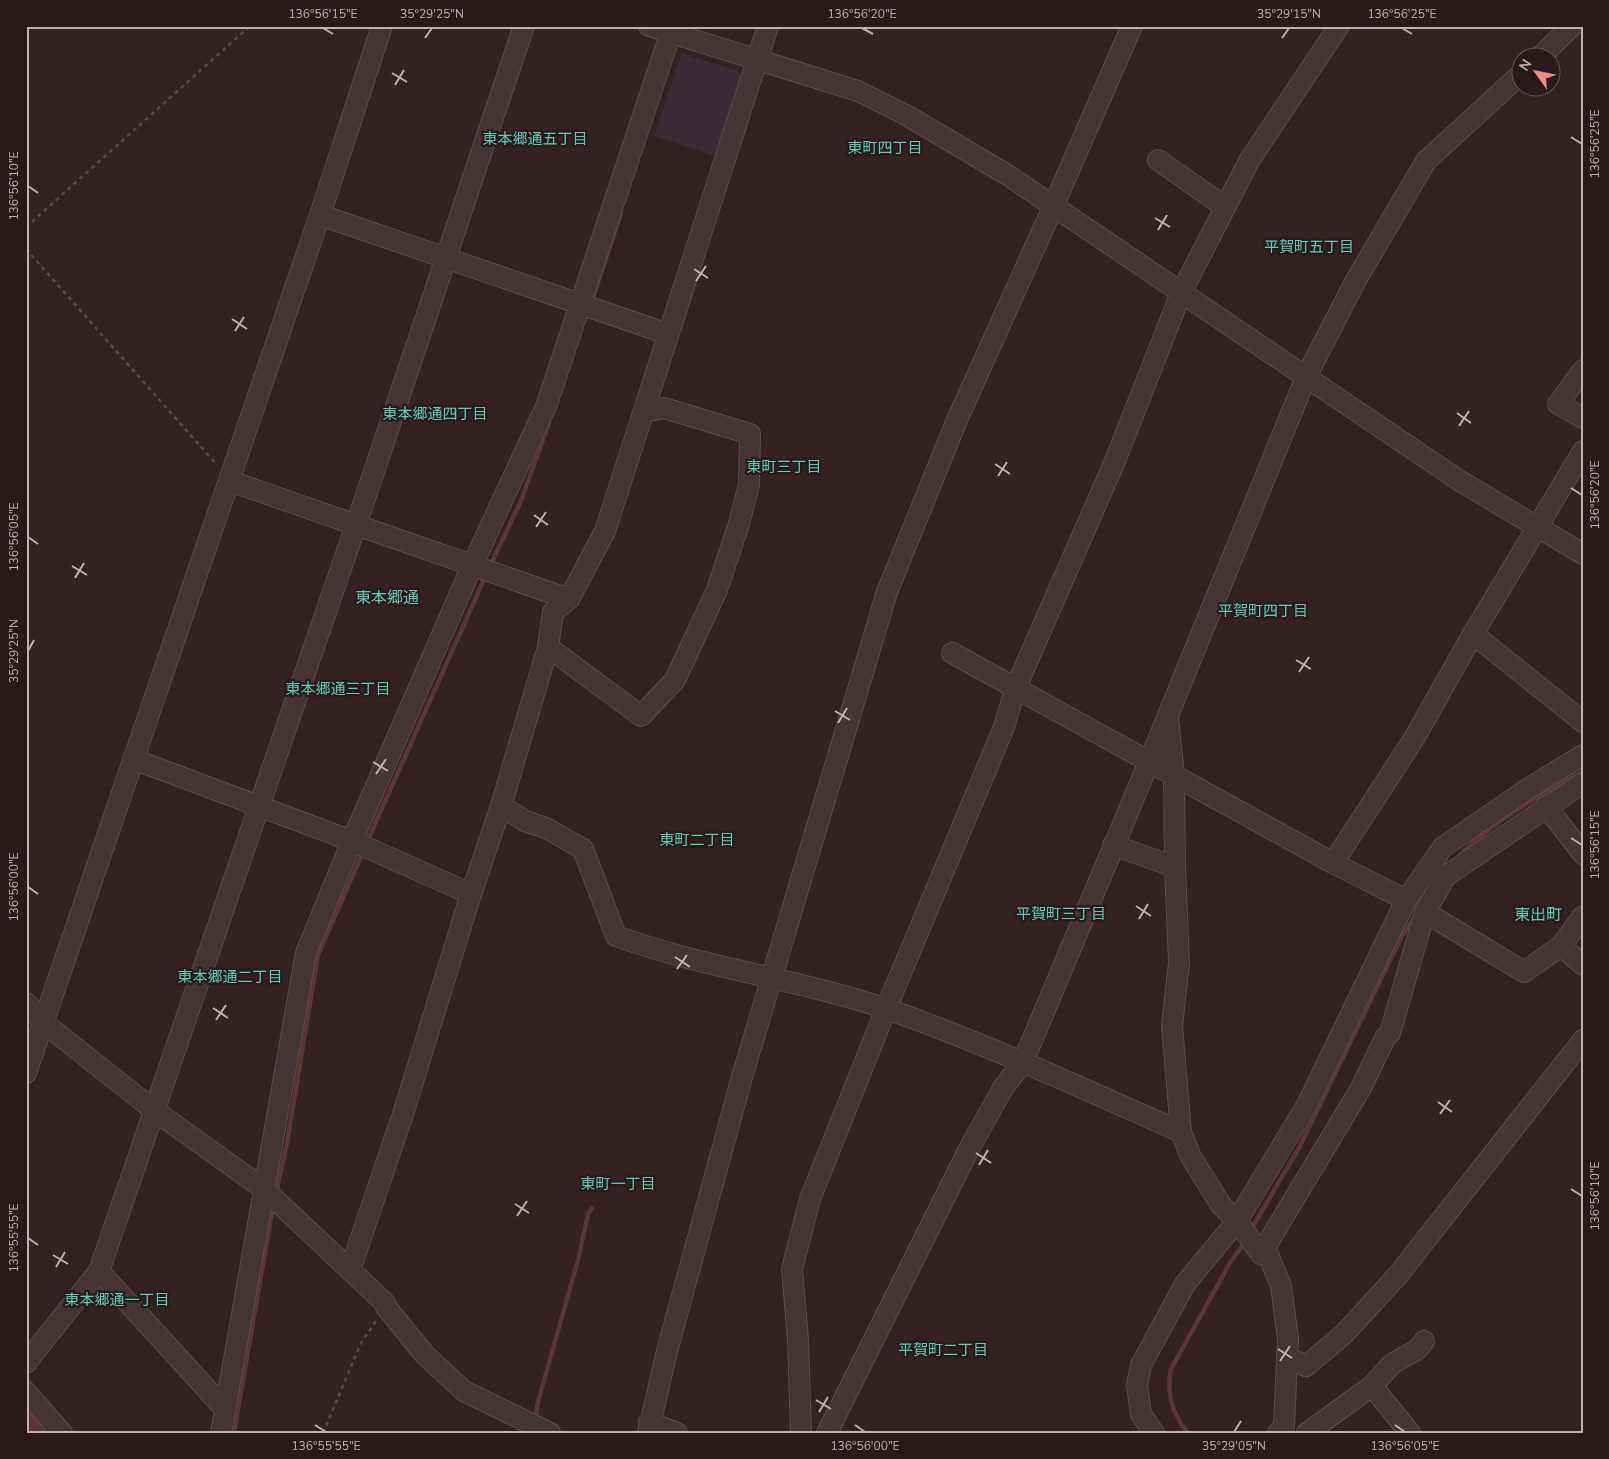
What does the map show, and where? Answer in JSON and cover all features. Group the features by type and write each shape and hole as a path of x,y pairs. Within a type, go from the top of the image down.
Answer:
{"street":[{"path":"26,1073 320,216 382,26"},
{"path":"26,1363 99,1271 356,525 524,26"},
{"path":"649,26 672,30 756,60 858,91 908,116 1008,176 1460,480 1583,554"},
{"path":"350,1270 404,1114 471,894 500,809 548,647 553,612 569,599 605,531 768,26"},
{"path":"677,1433 648,1428 742,1077 887,592 957,420 1054,208 1132,26"},
{"path":"801,1433 792,1269 810,1198 886,1009 1004,727 1016,687 1115,461 1181,293 1249,160 1339,26"},
{"path":"1549,48 1572,26"},
{"path":"221,1433 306,953 352,841 472,566 547,404 672,30"},
{"path":"827,1433 970,1147 1003,1088 1023,1062 1149,762 1306,377 1356,280 1426,161 1512,82"},
{"path":"1158,160 1225,207"},
{"path":"320,216 668,334"},
{"path":"1583,370 1558,404 1583,418"},
{"path":"548,647 641,716 675,680 717,590 750,485 750,434 664,408 644,412"},
{"path":"1333,863 1415,737 1473,634 1583,451"},
{"path":"230,480 569,599"},
{"path":"1473,634 1583,722"},
{"path":"952,653 1333,863 1406,900"},
{"path":"1168,715 1174,776 1174,867 1179,963 1172,1026 1181,1132 1191,1157 1221,1205 1237,1221 1260,1254 1361,1088 1385,1038 1390,1033 1425,912 1446,876 1546,806 1583,783"},
{"path":"1154,1433 1141,1414 1137,1385 1141,1365 1185,1284 1237,1221 1307,1105 1406,900 1443,847 1529,788 1583,755"},
{"path":"133,759 352,841 471,894"},
{"path":"1546,806 1583,854"},
{"path":"500,809 508,810 525,821 546,828 583,849 616,936 652,949 773,978 886,1009 1023,1062 1181,1132"},
{"path":"1113,845 1174,867"},
{"path":"1425,912 1524,972 1560,946 1583,916"},
{"path":"1560,946 1583,965"},
{"path":"26,1002 44,1022 155,1111 265,1190 386,1305 425,1355 464,1391 550,1433"},
{"path":"1286,1356 1306,1366 1344,1334 1398,1275 1583,1040"},
{"path":"1264,1247 1281,1286 1288,1339 1284,1430"},
{"path":"99,1271 225,1409"},
{"path":"1308,1433 1372,1386 1392,1364 1418,1349 1424,1341"},
{"path":"1372,1386 1410,1433"},
{"path":"26,1392 62,1433"}],"path":[{"path":"26,227 250,26"},
{"path":"26,249 230,480"},
{"path":"323,1433 361,1343 386,1305"}],"shaded area":[{"path":"681,53 738,71 743,78 719,151 712,155 654,136"}],"waterway":[{"path":"591,303 621,213"},
{"path":"490,566 521,501 549,423"},
{"path":"367,842 486,575"},
{"path":"1459,856 1502,820 1583,772"},
{"path":"276,1193 287,1143 318,955 363,852"},
{"path":"1250,1231 1299,1148 1402,936 1415,917"},
{"path":"234,1433 273,1206"},
{"path":"535,1421 538,1402 578,1260 588,1214 592,1208"},
{"path":"1188,1433 1174,1411 1169,1387 1171,1369 1230,1263 1245,1242"},
{"path":"26,1416 40,1433"}],"district":[{"name":"東本郷通五丁目","path":"535,139"},
{"name":"東町四丁目","path":"885,148"},
{"name":"平賀町五丁目","path":"1309,247"},
{"name":"東本郷通四丁目","path":"435,414"},
{"name":"東町三丁目","path":"784,467"},
{"name":"東本郷通","path":"387,598"},
{"name":"平賀町四丁目","path":"1263,611"},
{"name":"東本郷通三丁目","path":"338,689"},
{"name":"東町二丁目","path":"697,840"},
{"name":"平賀町三丁目","path":"1061,914"},
{"name":"東出町","path":"1538,915"},
{"name":"東本郷通二丁目","path":"230,977"},
{"name":"東町一丁目","path":"618,1184"},
{"name":"東本郷通一丁目","path":"117,1300"},
{"name":"平賀町二丁目","path":"943,1350"}]}
